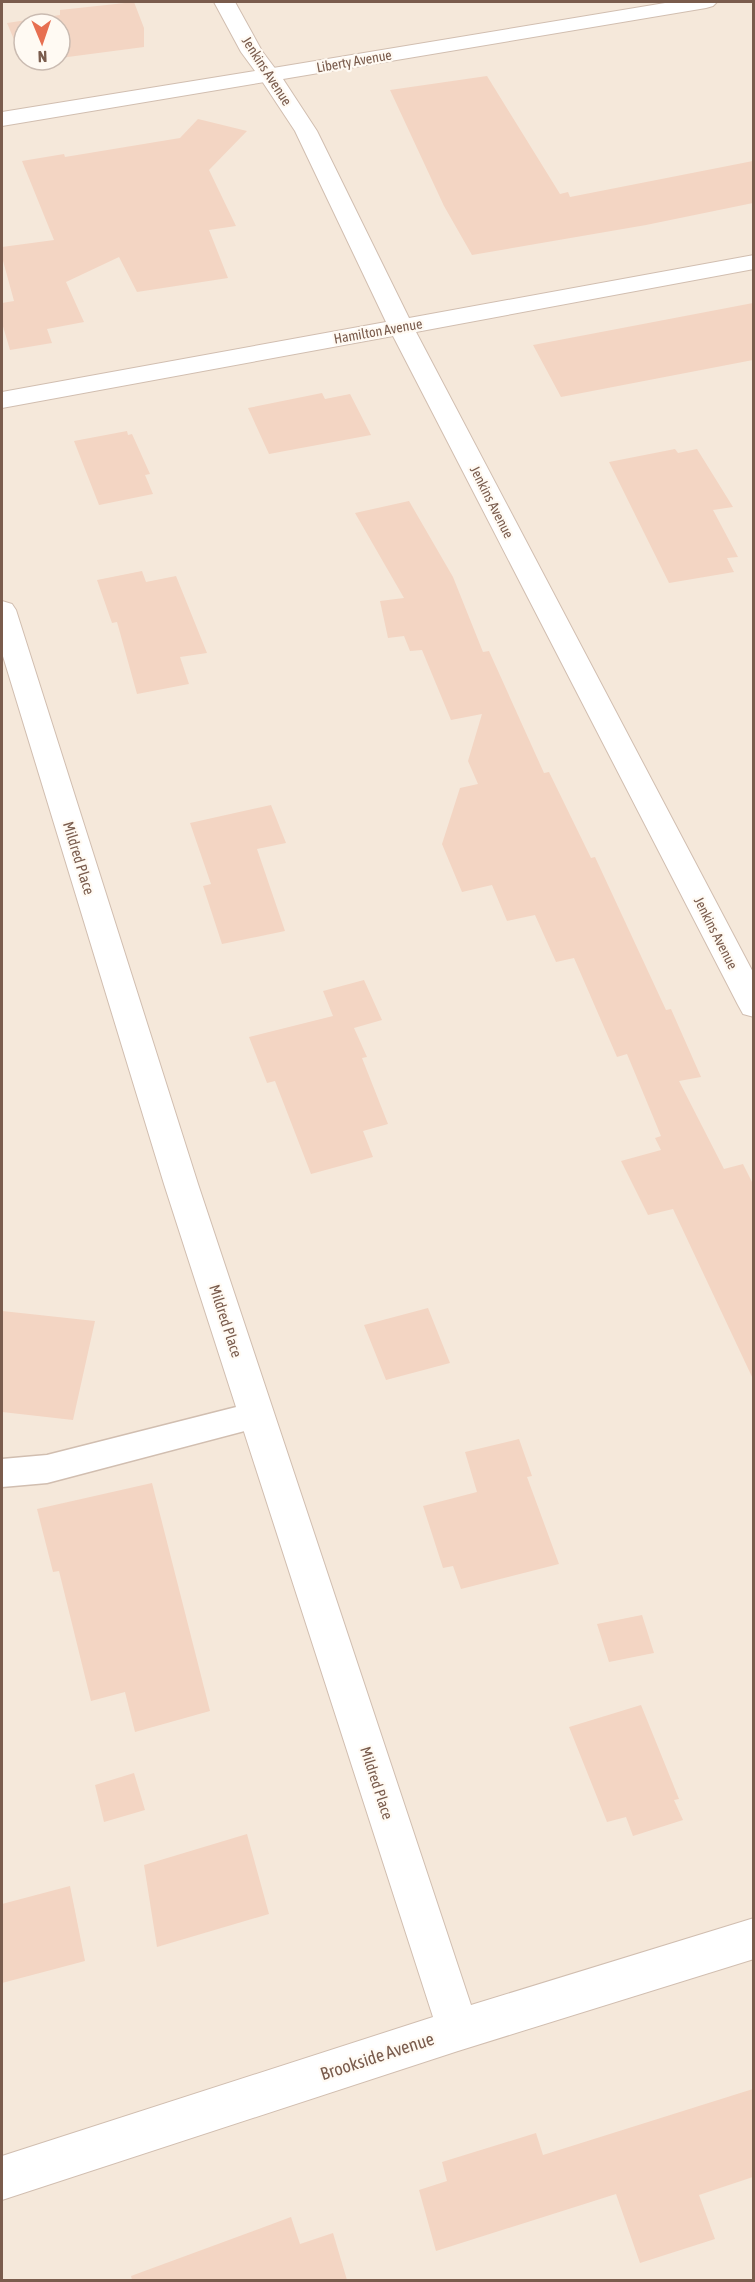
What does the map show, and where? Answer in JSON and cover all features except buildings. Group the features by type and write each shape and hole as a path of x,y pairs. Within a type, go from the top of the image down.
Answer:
{"street":[{"name":"Jenkins Avenue","path":"225,2 252,52 306,131 401,327 753,1005"},
{"name":"Liberty Avenue","path":"2,119 706,2"},
{"name":"Hamilton Avenue","path":"2,400 753,262"},
{"name":"Mildred Place","path":"2,610 177,1173 458,2030"},
{"name":"Brookside Avenue","path":"2,2178 458,2030 753,1938"}],"lane":[{"path":"2,1473 47,1469 256,1415"}],"shaded area":[{"path":"2,2 753,2 753,2280 2,2280"}]}
